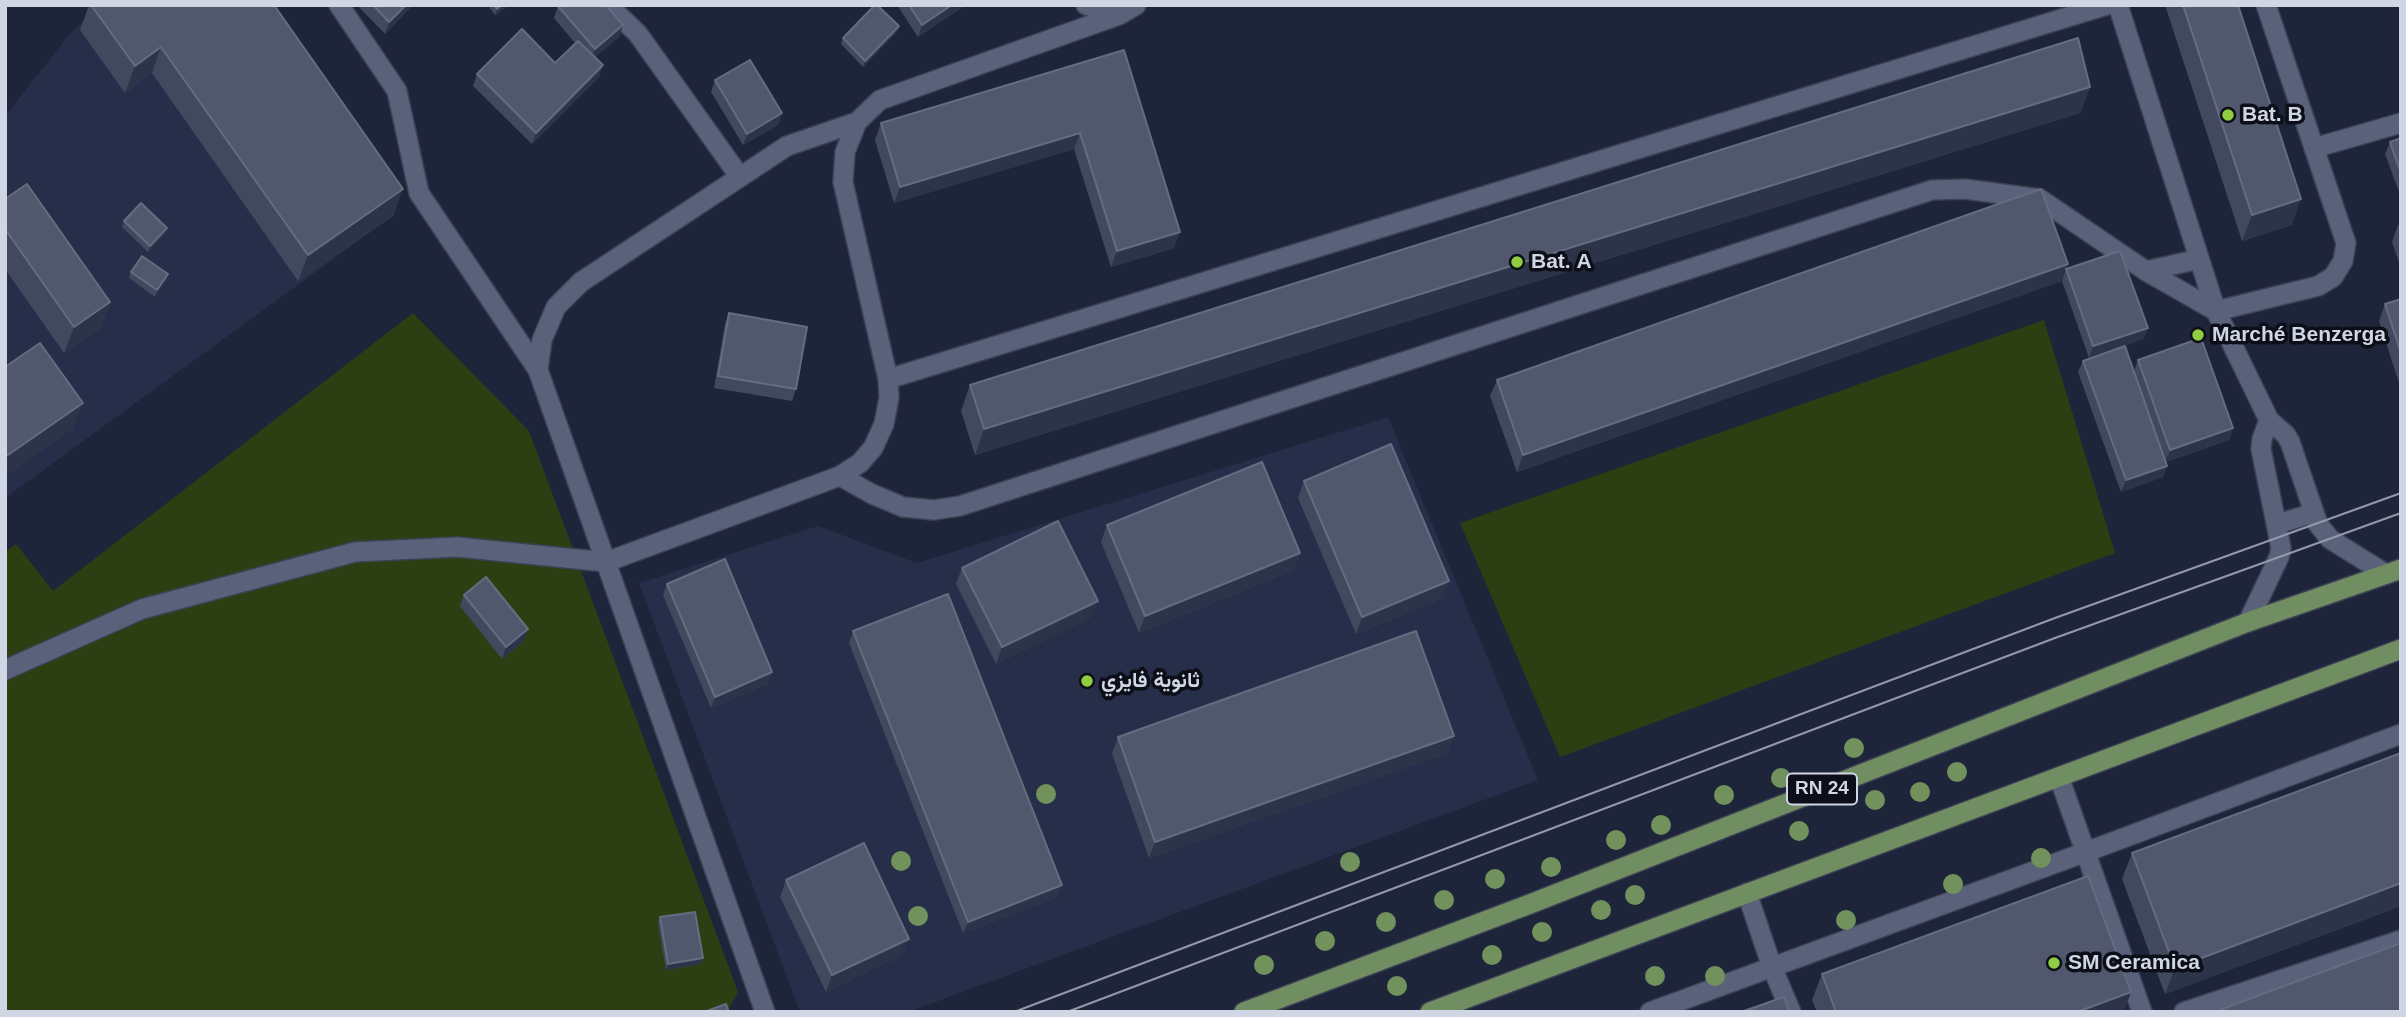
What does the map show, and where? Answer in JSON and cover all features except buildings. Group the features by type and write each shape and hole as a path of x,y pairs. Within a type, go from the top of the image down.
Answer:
{"main road":[{"name":"RN 24","path":"1244,1012 1530,904 2248,622 2393,572"},
{"path":"1430,1012 2401,649"}],"street":[{"path":"339,5 397,91 419,193 538,370 765,1012"},
{"path":"608,5 638,34 740,177"},
{"path":"1086,5 1127,10"},
{"path":"888,379 2107,5"},
{"path":"2118,5 2216,311 2269,420 2290,442 2318,524 2330,539 2393,572"},
{"path":"840,476 903,507 934,510 960,506 1932,190 1965,188 2040,199 2146,271 2216,311 2318,286 2333,277 2343,261 2346,243 2266,5"},
{"path":"5,670 142,609 355,552 457,547 606,562 840,476 860,463 873,448 884,424 889,398 888,379 843,182 845,152 857,122 880,100 1127,10"},
{"path":"538,370 542,340 556,307 581,282 787,146 857,122"},
{"path":"2314,148 2401,123"},
{"path":"2146,271 2199,259"},
{"path":"2248,622 2279,557 2281,538 2261,449 2269,420"},
{"path":"2277,524 2314,513"},
{"path":"1650,1012 2401,734"},
{"path":"2059,777 2142,1012"},
{"path":"1747,893 1772,967 1791,1012"},
{"path":"2184,1012 2401,940"}],"shaded area":[{"path":"106,5 246,5 394,215 5,498 5,116 73,30"},
{"name":"ثانوية فايزي","path":"1388,417 1538,780 908,1012 800,1012 639,583 818,526 917,563"}],"green space":[{"path":"413,313 529,431 738,992 727,1012 5,1012 5,552 16,544 53,591"},
{"path":"2044,320 2115,553 1560,757 1460,523"}],"tram line":[{"path":"1014,1012 2055,618 2401,493"},
{"path":"1067,1012 2055,638 2401,513"}],"place":[{"name":"Bat. B","path":"2228,115"},
{"name":"Bat. A","path":"1517,262"},
{"name":"Marché Benzerga","path":"2198,335"},
{"name":"ثانوية فايزي","path":"1087,681"},
{"name":"SM Ceramica","path":"2054,963"}]}
